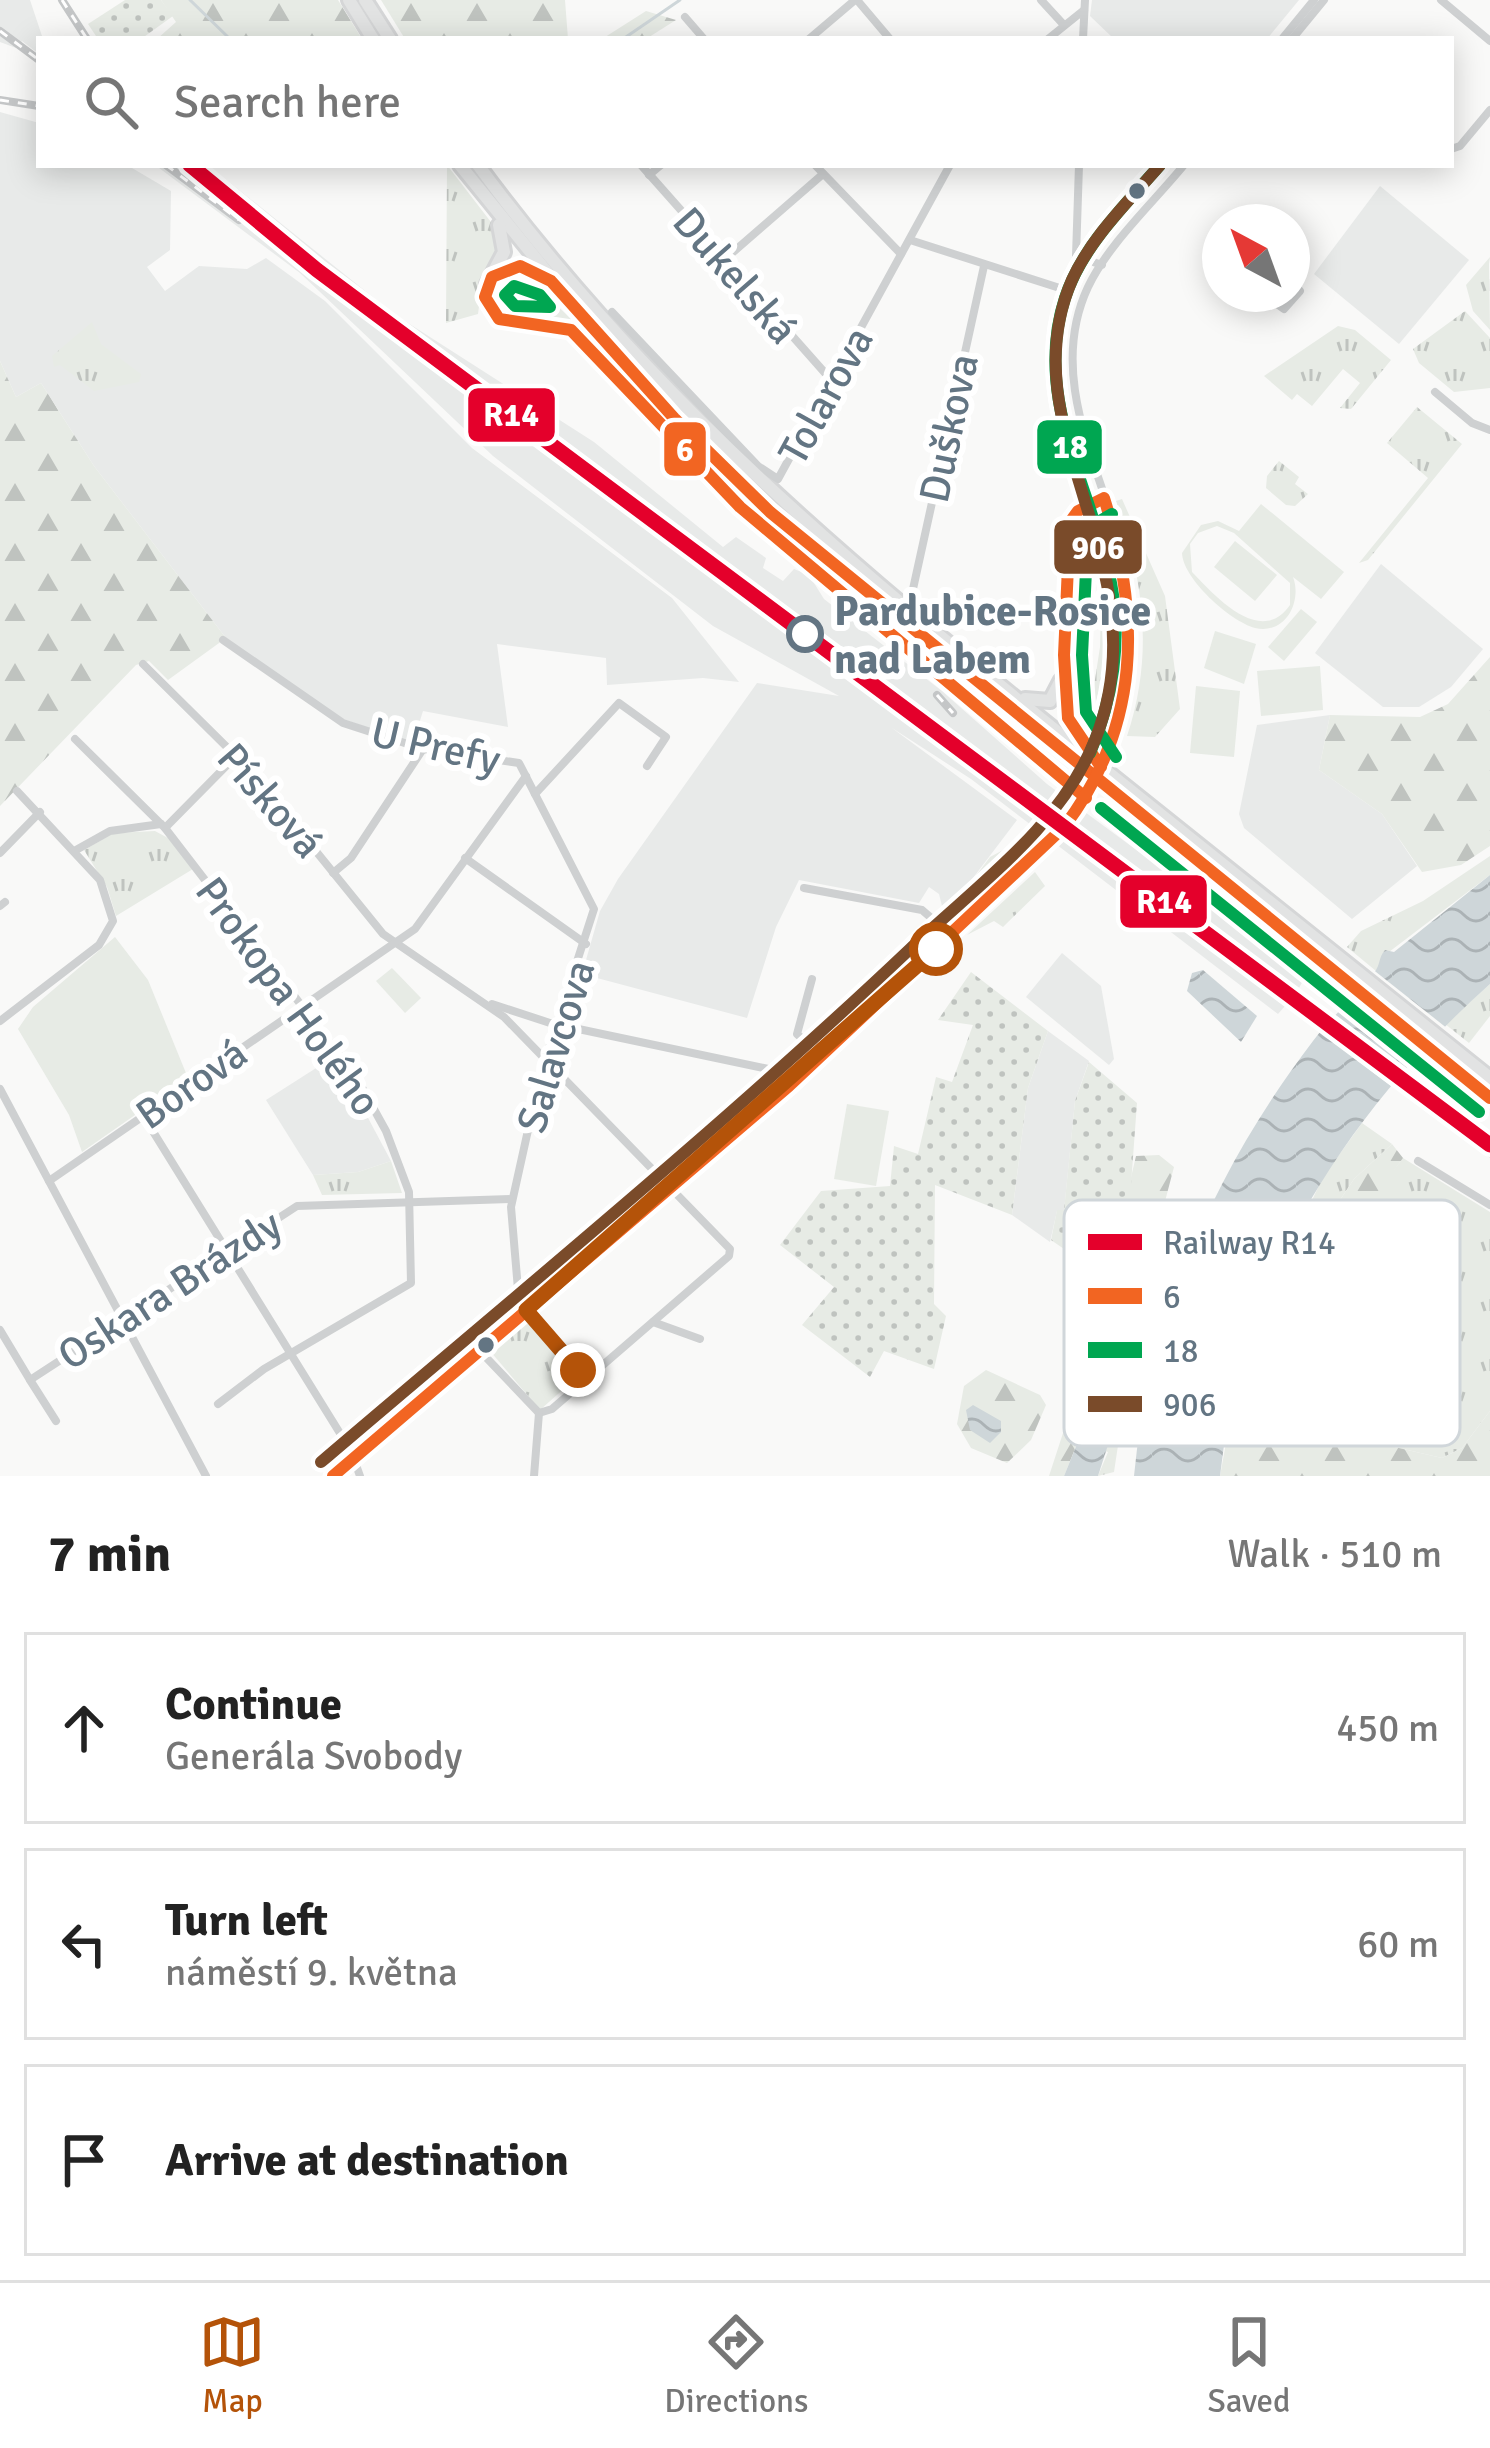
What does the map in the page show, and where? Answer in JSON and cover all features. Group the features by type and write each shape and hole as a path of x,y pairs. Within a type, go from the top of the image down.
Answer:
{"main road":[{"path":"349,0 371,36"},
{"path":"365,0 388,36"},
{"path":"462,168 597,334 708,452 816,552 1324,955 1490,1078"},
{"path":"480,168 576,287 768,492 1099,765 1490,1098"},
{"path":"487,284 505,247 494,209"},
{"path":"487,284 514,266 551,281"},
{"path":"1001,687 1034,703 1050,701 1060,688 1064,655"},
{"path":"1064,655 1070,725 1099,765"}],"street":[{"path":"813,36 856,0 887,36"},
{"path":"1041,0 1063,24"},
{"path":"1284,36 1314,0"},
{"path":"1294,36 1324,0"},
{"path":"1441,0 1490,41"},
{"path":"1051,36 1085,5"},
{"path":"1083,36 1085,5"},
{"path":"685,17 701,36"},
{"path":"1454,148 1490,110"},
{"name":"Dukelská","path":"644,168 833,382"},
{"path":"650,175 658,168"},
{"path":"818,168 901,255"},
{"name":"Tolarova","path":"612,312 775,479 784,474 948,168"},
{"path":"910,240 1069,292 1075,285 1079,168"},
{"path":"332,1476 791,1082 1024,867 1086,798 1117,732 1130,677 1132,604 1075,391 1076,327 1084,298 1102,265 1182,168"},
{"path":"724,260 823,174"},
{"path":"1076,256 1102,265"},
{"name":"Duškova","path":"913,589 984,266"},
{"path":"487,284 488,306 502,322 560,325 574,334 740,507 1086,798"},
{"path":"1435,392 1472,423 1490,430"},
{"path":"1064,655 1070,522 1078,511 1104,498"},
{"name":"U Prefy","path":"223,640 336,720 423,749 516,762 526,776"},
{"name":"Písková","path":"142,664 237,755 393,942 480,1000"},
{"path":"535,794 619,703 666,737 647,766"},
{"name":"Prokopa Holého","path":"75,739 163,826 304,1004 379,1116 410,1200 411,1283 218,1404"},
{"path":"333,873 351,858 423,749"},
{"path":"76,850 110,831 163,826 237,755"},
{"name":"Salavcova","path":"526,776 594,909 546,1057 512,1199 517,1294 526,1310"},
{"name":"Borová","path":"49,1180 415,929 526,776"},
{"path":"0,1021 53,984 110,932 113,916 106,892 76,850 17,791"},
{"path":"0,853 40,812"},
{"path":"465,858 586,944"},
{"path":"805,889 926,911 951,935"},
{"path":"812,979 796,1032 820,1055"},
{"path":"480,1000 558,1024 773,1070 791,1082"},
{"path":"480,1000 546,1057 731,1253 552,1409 539,1413"},
{"path":"0,1089 206,1476"},
{"path":"144,1117 354,1457 360,1476"},
{"path":"1418,1161 1490,1205"},
{"name":"Oskara Brázdy","path":"0,1330 30,1379 121,1316 302,1204 512,1199"},
{"path":"526,1310 586,1380"},
{"path":"653,1322 700,1339"},
{"path":"479,1349 539,1413 534,1476"},
{"path":"30,1379 56,1420"}],"shaded area":[{"path":"0,0 30,0 42,36 36,36 36,52 22,41 16,48 0,42"},
{"path":"1092,0 1299,0 1269,36 1111,36 1090,16"},
{"path":"0,112 36,122 36,168 132,168 171,191 170,250 147,267 165,291 199,266 247,269 266,258 325,301 472,448 672,598 739,682 703,678 607,685 606,658 497,644 508,727 423,711 413,743 340,718 226,638 94,466 41,383 16,397 0,361"},
{"path":"159,168 212,168 394,314 594,442 723,547 736,537 766,558 763,568 783,581 794,569 809,575 824,599 942,691 1047,784 1306,975 1299,988 1490,1131 1490,1158 1285,1006 1278,1014 971,779 892,728 1017,820 951,907 942,906 939,894 929,887 919,903 799,880 776,927 747,1018 582,974 600,911 618,879 757,683 839,696 713,626 493,456 300,273"},
{"path":"1380,186 1469,260 1399,344 1314,274"},
{"path":"1381,564 1483,649 1451,687 1419,707 1383,707 1315,653"},
{"path":"1330,715 1319,770 1382,814 1417,866 1352,919 1244,828 1239,814 1257,725"},
{"path":"1062,953 1101,986 1114,1059 1109,1065 1026,997"},
{"path":"1048,1031 1089,1061 1075,1101 1064,1211 1057,1211 1050,1242 1012,1215 1028,1088"},
{"path":"335,1056 391,1161 358,1172 313,1175 266,1100"}],"green space":[{"path":"125,0 161,0 173,16 145,36 96,36 88,24"},
{"path":"161,0 338,0 360,36 160,36 176,22"},
{"path":"381,0 565,0 568,36 403,36"},
{"path":"646,11 676,20 651,36 607,36"},
{"path":"449,168 494,226 502,247 482,284 478,314 446,323"},
{"path":"1490,257 1490,330 1473,311 1466,285"},
{"path":"522,271 578,326 531,321 499,308 492,299 496,280"},
{"path":"1465,311 1490,338 1490,388 1454,392 1419,363 1413,349"},
{"path":"92,322 101,344 141,374 139,382 94,391 60,365 54,367 52,356"},
{"path":"1338,326 1355,330 1391,360 1351,409 1340,408 1360,383 1343,369 1312,406 1297,394 1292,400 1264,376"},
{"path":"0,361 16,397 41,383 94,466 226,638 168,680 149,661 136,665 0,806"},
{"path":"1417,407 1462,444 1368,560 1359,563 1428,478 1387,443"},
{"path":"1279,461 1299,477 1295,484 1308,494 1295,506 1286,505 1266,488 1267,476"},
{"path":"1122,499 1165,596 1180,709 1155,737 1127,736 1143,647 1139,589 1116,501"},
{"path":"1261,504 1344,572 1321,599 1293,577 1295,596 1289,614 1276,626 1255,628 1210,598 1190,575 1182,553 1201,525 1218,521 1239,531","holes":["1217,526 1234,533 1290,583 1290,605 1278,617 1266,621 1239,614 1192,572 1190,544 1198,533"]},
{"path":"1091,515 1106,531 1120,586 1119,654 1104,736 1090,712 1100,647 1102,553 1093,526 1079,525"},
{"path":"1235,541 1277,575 1255,601 1214,567"},
{"path":"1301,609 1317,622 1284,661 1268,647"},
{"path":"1215,631 1256,644 1244,684 1204,668"},
{"path":"1490,657 1490,846 1461,865 1422,872 1382,814 1319,770 1330,715 1420,717 1448,704"},
{"path":"1320,666 1323,710 1261,716 1257,671"},
{"path":"1196,686 1240,691 1234,757 1190,753"},
{"path":"155,831 168,838 193,869 116,916 107,887 84,850 114,833"},
{"path":"1005,849 1027,853 962,916 944,918 990,857"},
{"path":"1490,856 1490,875 1389,952 1376,971 1347,947 1361,931 1423,901"},
{"path":"1035,872 1045,886 1003,927 994,921 967,935"},
{"path":"115,937 148,980 188,1078 82,1152 69,1115 18,1029 33,1007"},
{"path":"392,968 421,998 405,1013 376,981"},
{"path":"971,972 1048,1031 1028,1088 1012,1215 935,1185 934,1304 946,1316 934,1369 884,1351 870,1377 802,1325 834,1287 780,1245 821,1191 890,1186 894,1146 918,1154 936,1077 952,1082 973,1025 938,1020"},
{"path":"1490,984 1490,1016 1469,1043 1445,1024"},
{"path":"1089,1062 1137,1103 1129,1200 1065,1200 1075,1101"},
{"path":"847,1104 889,1111 876,1186 834,1179"},
{"path":"1362,1123 1392,1144 1354,1179 1340,1200 1312,1200"},
{"path":"1392,1144 1403,1158 1373,1200 1340,1200 1354,1179"},
{"path":"1159,1155 1174,1167 1165,1200 1126,1200 1136,1156"},
{"path":"1403,1158 1490,1212 1490,1411 1462,1448 1442,1458 1390,1446 1460,1446 1460,1200 1371,1200"},
{"path":"391,1161 402,1193 322,1195 313,1175 358,1172"},
{"path":"1057,1210 1064,1210 1064,1249 1051,1240"},
{"path":"526,1320 576,1378 540,1410 490,1351"},
{"path":"986,1370 1040,1395 1046,1405 1031,1440 1007,1463 971,1448 957,1424 964,1386"},
{"path":"1490,1411 1490,1476 1220,1476 1225,1446 1390,1446 1442,1458 1462,1448"},
{"path":"1064,1430 1064,1446 1076,1446 1064,1476 1049,1476"},
{"path":"1085,1446 1118,1446 1114,1472 1098,1476 1108,1452"}],"water":[{"path":"1490,875 1490,984 1378,1102 1311,1200 1215,1200 1246,1140 1313,1041 1374,973 1385,950 1394,952"},
{"path":"1203,970 1257,1016 1241,1042 1187,991 1192,973"},
{"path":"973,1405 1001,1421 1001,1432 990,1443 970,1430 966,1410"},
{"path":"1076,1446 1108,1446 1098,1476 1064,1476"},
{"path":"1138,1446 1224,1446 1220,1476 1134,1476"}],"pier":[{"path":"1371,968 1448,1029 1421,1056 1345,996"},
{"path":"1331,1012 1408,1071 1395,1089 1316,1029"}],"waterway":[{"path":"190,0 227,36"},
{"path":"627,36 680,0"}],"railway":[{"path":"62,0 85,36"},
{"path":"0,31 36,58"},
{"path":"0,100 36,106"},
{"path":"170,168 239,220"},
{"path":"203,168 336,277"},
{"path":"937,695 953,713"}],"rail line":[{"name":"R14","path":"194,168 317,270 1490,1145"}],"transit line":[{"name":"18","path":"1090,753 1105,712 1116,626 1111,583 1060,407 1057,335 1065,298 1082,261 1157,168"},
{"name":"906","path":"321,1462 839,1016 1014,854 1080,772 1095,740 1111,676 1112,616 1058,391 1057,336 1080,264 1157,168"},
{"name":"6","path":"1086,798 740,507 571,330 499,319 485,297 492,277 520,266 551,281 674,418 770,512 1490,1098"},
{"name":"18","path":"514,286 540,295 550,307 515,306 505,295 514,286"},
{"name":"6","path":"333,1476 789,1086 1064,827 1089,789 1108,750 1127,669 1124,585 1104,498 1078,511 1070,522 1064,655 1068,718 1101,767"},
{"name":"18","path":"1112,514 1088,528 1082,655 1086,712 1116,757"},
{"name":"18","path":"1101,808 1479,1112"}],"place":[{"name":"Pardubice-Rosice nad Labem","path":"805,634"}],"route":[{"path":"578,1370 526,1310 791,1082 936,949"}]}
